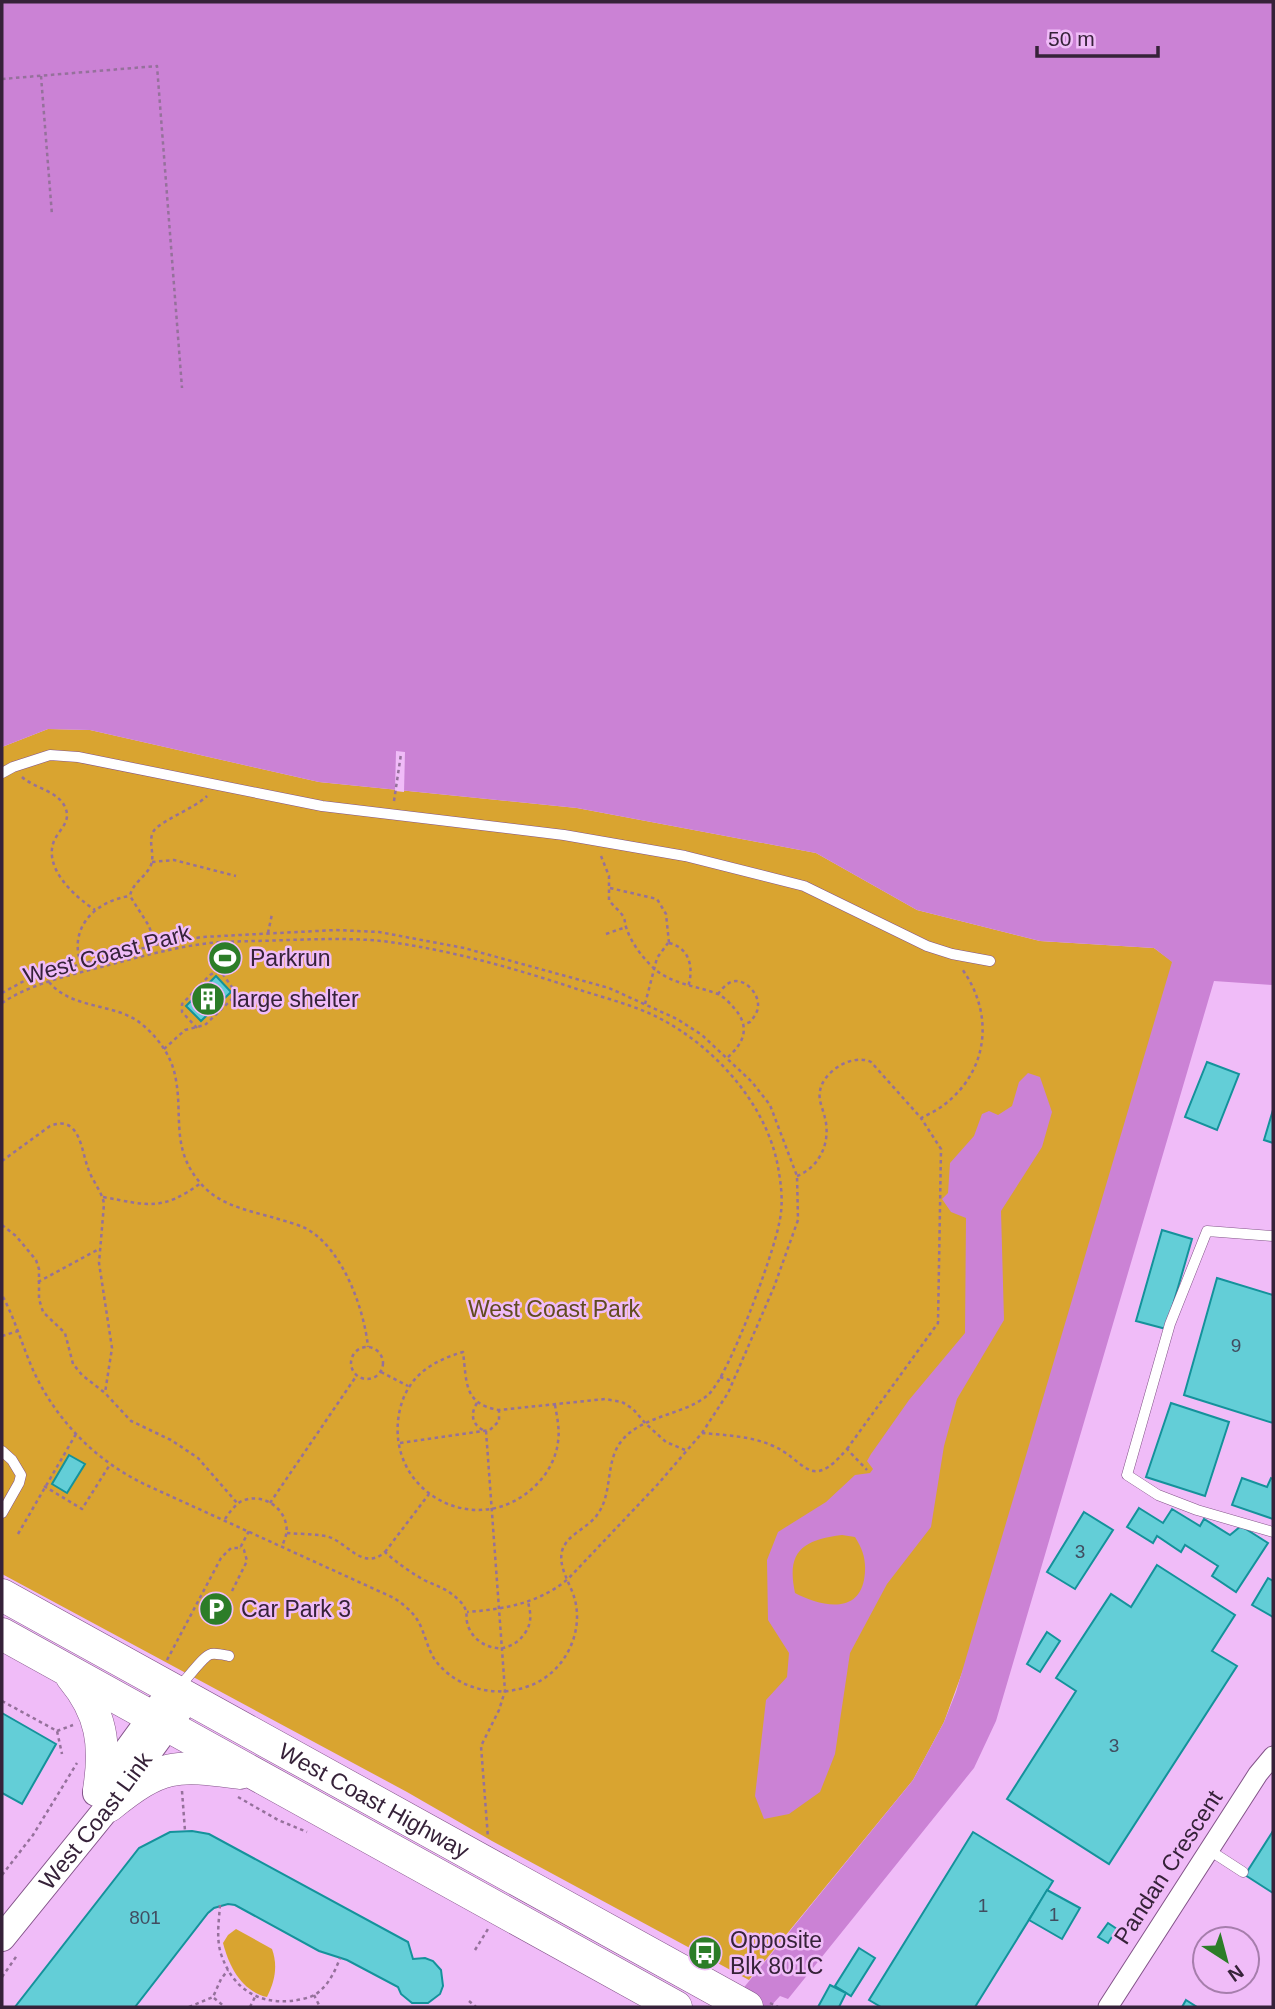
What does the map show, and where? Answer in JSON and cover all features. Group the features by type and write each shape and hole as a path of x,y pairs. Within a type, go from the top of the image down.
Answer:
{"highway":[{"name":"West Coast Highway","path":"2,1595 737,2002"},
{"name":"West Coast Highway","path":"2,1634 676,2007"},
{"path":"66,1670 86,1693 94,1709 102,1755 104,1798 165,1769 205,1768 258,1776"}],"main road":[{"name":"West Coast Link","path":"10,1945 104,1798 160,1723 171,1690"},
{"name":"West Coast Link","path":"2,1913 104,1798"}],"street":[{"name":"Pandan Crescent","path":"1108,2007 1258,1774 1273,1756"}],"lane":[{"path":"2,773 50,755 78,757 322,806 564,835 685,856 804,886 927,946 990,961"},
{"path":"1273,1236 1207,1231 1170,1324 1127,1475 1158,1496 1273,1532"},
{"path":"2,1451 18,1467 21,1475 2,1513"},
{"path":"171,1690 185,1682 204,1658 211,1654 229,1656"},
{"path":"1209,1850 1243,1872"}],"path":[{"path":"2,79 157,66 183,388"},
{"path":"41,76 52,215"},
{"path":"392,814 401,754"},
{"path":"13,767 35,787 56,796 66,808 67,820 52,846 55,867 69,889 95,911"},
{"path":"155,945 149,926 130,896 131,889 147,872 152,862 151,839 156,828 190,809 216,786"},
{"path":"589,841 606,866 609,900 621,914 637,948 653,967 688,987 718,994 731,1004 745,1024 741,1042 727,1058"},
{"path":"152,862 174,859 236,876"},
{"path":"610,888 657,899 666,914 669,943"},
{"path":"81,964 77,952 78,935 95,911 108,902 130,896"},
{"path":"268,933 272,914"},
{"path":"606,934 626,927"},
{"path":"2,993 24,981 81,964 155,945 202,937 336,930 379,932 464,948 608,988 645,1004 677,1019 702,1035 752,1082 770,1105 797,1176 798,1220 774,1287 733,1381 702,1433 568,1579 549,1594 498,1609 467,1612"},
{"name":"West Coast Park","path":"2,1003 49,982 124,961 218,943 377,941 428,948 524,972 650,1014 684,1033 707,1052 744,1092 756,1110 772,1143 779,1172 782,1204 767,1267 715,1388 705,1397 646,1424 626,1437 618,1447 602,1507 592,1522 565,1545 561,1560 577,1614 576,1632 568,1651 557,1668 541,1681 524,1688 505,1691 484,1691 449,1674 435,1660 419,1623 394,1598 144,1484 110,1465 76,1434 42,1386 2,1295"},
{"path":"164,1049 185,1030 205,1024 234,994 234,989 219,970 216,960 218,943"},
{"path":"645,1004 653,967 659,953 669,943"},
{"path":"669,943 684,951 689,960 691,976 688,987"},
{"path":"197,1028 182,1012 182,1004 210,975 219,970"},
{"path":"718,994 731,982 739,981 749,986 757,996 758,1006 750,1022 745,1024"},
{"path":"49,982 58,992 71,998 137,1020 164,1049 176,1076 182,1150 201,1183 228,1203 306,1228 325,1244 354,1289 367,1331 368,1347"},
{"path":"921,1118 945,1104 964,1084 980,1055 984,1030 982,1006 972,982"},
{"path":"702,1433 735,1436 772,1445 802,1467 815,1471 828,1468 847,1449 938,1323 941,1149 921,1118 871,1062 859,1059 848,1062 836,1069 822,1084 819,1098 827,1132 825,1146 813,1167 797,1176"},
{"path":"2,1161 59,1122 68,1125 81,1141 87,1167 103,1197 99,1263 112,1348 106,1393"},
{"path":"103,1197 143,1205 160,1205 201,1183"},
{"path":"2,1225 33,1255 39,1269 39,1299 43,1312 65,1333 73,1364 82,1375 106,1393 131,1421 171,1440 198,1458 237,1504"},
{"path":"38,1282 99,1249"},
{"path":"2,1336 18,1331"},
{"path":"368,1347 375,1348 382,1356 383,1362 381,1372 372,1378 357,1375 352,1366 353,1355 368,1347"},
{"path":"555,1405 558,1446 547,1472 528,1493 491,1510 453,1507 429,1494 408,1472 399,1453 399,1415 408,1386 432,1364 463,1352 469,1394 477,1403 488,1408 499,1410 605,1399 622,1402 633,1409 666,1442 685,1450"},
{"path":"381,1372 408,1386"},
{"path":"270,1503 357,1375"},
{"path":"720,1377 733,1381"},
{"path":"477,1403 473,1419 478,1427 486,1431"},
{"path":"399,1444 486,1431 498,1424 499,1410"},
{"path":"486,1431 505,1691 481,1746 489,1847"},
{"path":"18,1534 76,1434"},
{"path":"847,1449 867,1470"},
{"path":"44,1486 82,1509 110,1465"},
{"path":"287,1533 328,1537 363,1558 375,1558 385,1552 429,1494"},
{"path":"225,1519 237,1504 254,1499 270,1503 283,1516 287,1533 282,1546"},
{"path":"240,1548 249,1531"},
{"path":"171,1690 221,1558 231,1548 240,1548 244,1550 247,1561 232,1591"},
{"path":"385,1552 419,1577 441,1586 461,1602 467,1612 467,1623 472,1634 491,1647 502,1648 523,1637 531,1614 528,1602"},
{"path":"2,1701 57,1731 62,1754"},
{"path":"57,1731 70,1726"},
{"path":"2,1875 33,1835 77,1764"},
{"path":"181,1781 185,1831"},
{"path":"220,1905 220,1952 228,1970 243,1988 255,1997 276,2002 314,1995 333,1976 340,1958"},
{"path":"475,1950 488,1928"},
{"path":"2,1977 10,1945"},
{"path":"189,2007 213,1997 228,1970"},
{"path":"314,1995 320,2007"},
{"path":"213,1997 225,2007"},
{"path":"250,2007 255,1997"},
{"path":"470,2001 476,2007"}],"green space":[{"name":"West Coast Park","path":"48,729 90,730 319,782 577,808 816,853 917,910 1040,941 1154,948 1173,962 966,1662 944,1722 913,1780 749,1980 2,1574 2,747"},
{"path":"236,1929 272,1949 275,1973 267,1997 243,1983 229,1960 223,1943"}],"shaded area":[{"path":"2,2 1273,2 1273,985 1214,981 996,1721 974,1768 788,1999 780,1996 770,2007 728,2007 913,1780 944,1722 956,1692 1172,962 1154,948 1040,941 917,910 816,853 577,808 319,782 90,730 48,729 2,747"},
{"path":"1028,1073 1040,1077 1052,1112 1042,1147 1001,1211 1004,1320 957,1399 944,1446 931,1527 887,1584 850,1653 835,1754 820,1792 789,1814 764,1819 755,1796 766,1700 787,1677 789,1653 768,1620 767,1560 778,1532 826,1502 855,1475 870,1473 873,1469 867,1461 871,1454 909,1400 965,1333 966,1218 951,1212 942,1199 948,1193 950,1163 974,1136 982,1114 989,1111 998,1115 1012,1106 1019,1082","holes":["828,1537 855,1537 863,1552 865,1568 864,1580 854,1599 845,1603 825,1604 795,1593 793,1567 800,1550"]}],"pier":[{"path":"396,751 405,752 404,792 395,791"}],"building":[{"name":"large shelter","path":"216,976 231,992 201,1021 186,1006"},
{"path":"1207,1062 1239,1074 1217,1130 1185,1117"},
{"path":"1273,1110 1273,1143 1264,1140"},
{"path":"1162,1230 1192,1239 1166,1329 1136,1321"},
{"path":"1217,1278 1273,1295 1273,1423 1184,1395"},
{"path":"1171,1403 1229,1422 1205,1496 1146,1477"},
{"path":"69,1455 85,1464 67,1493 52,1484"},
{"path":"1242,1478 1267,1487 1271,1478 1273,1479 1273,1519 1232,1505"},
{"path":"1139,1508 1163,1523 1172,1509 1200,1526 1204,1519 1230,1535 1241,1526 1268,1543 1236,1592 1212,1576 1218,1566 1185,1545 1181,1552 1157,1536 1153,1543 1127,1527"},
{"path":"1084,1512 1113,1530 1075,1589 1047,1572"},
{"path":"1157,1565 1235,1615 1212,1651 1237,1666 1109,1864 1007,1799 1076,1691 1056,1678 1111,1594 1131,1607"},
{"path":"1268,1578 1273,1581 1273,1617 1252,1605"},
{"path":"1047,1632 1060,1641 1040,1672 1027,1664"},
{"path":"2,1713 56,1744 22,1804 2,1793"},
{"path":"192,1831 209,1834 408,1942 413,1959 425,1958 433,1961 441,1970 443,1986 440,1994 428,2003 412,2003 401,1994 398,1987 347,1960 319,1951 235,1905 228,1904 208,1913 135,2007 15,2007 139,1848 170,1832"},
{"path":"1273,1831 1273,1893 1245,1875"},
{"path":"973,1832 1053,1881 975,2007 881,2007 869,2000"},
{"path":"1047,1890 1080,1908 1062,1939 1029,1920"},
{"path":"1108,1923 1117,1929 1108,1943 1098,1937"},
{"path":"859,1948 875,1958 851,1996 835,1986"},
{"path":"830,1985 846,1993 839,2007 818,2007"},
{"path":"1186,2000 1197,2007 1182,2007"}],"place":[{"name":"Parkrun","path":"225,958"},
{"name":"large shelter","path":"208,999"},
{"name":"Car Park 3","path":"216,1609"},
{"name":"Opposite Blk 801C","path":"705,1953"}]}
